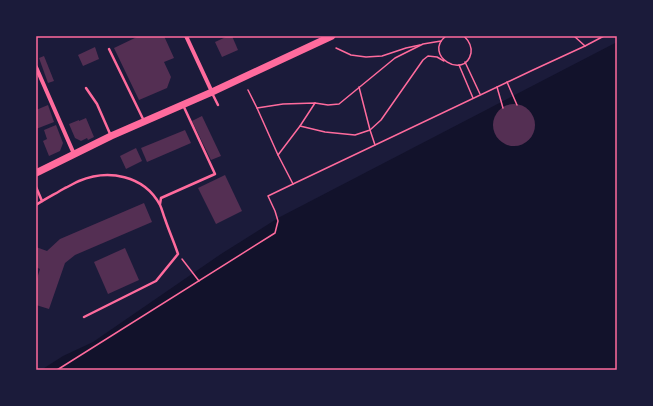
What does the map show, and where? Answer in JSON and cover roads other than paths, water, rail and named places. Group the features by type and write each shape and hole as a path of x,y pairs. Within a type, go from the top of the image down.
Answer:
{"main road":[{"path":"36,173 111,136 184,105 332,36"}],"street":[{"path":"186,36 212,92"},
{"path":"36,67 74,154"}],"lane":[{"path":"109,49 145,121"},
{"path":"86,88 97,104 111,136"},
{"path":"212,92 218,105"},
{"path":"159,204 161,198 215,174 184,105"},
{"path":"36,205 79,181 101,175 118,176 142,184 159,204 178,254 156,281 84,318"},
{"path":"36,187 42,201"}]}
